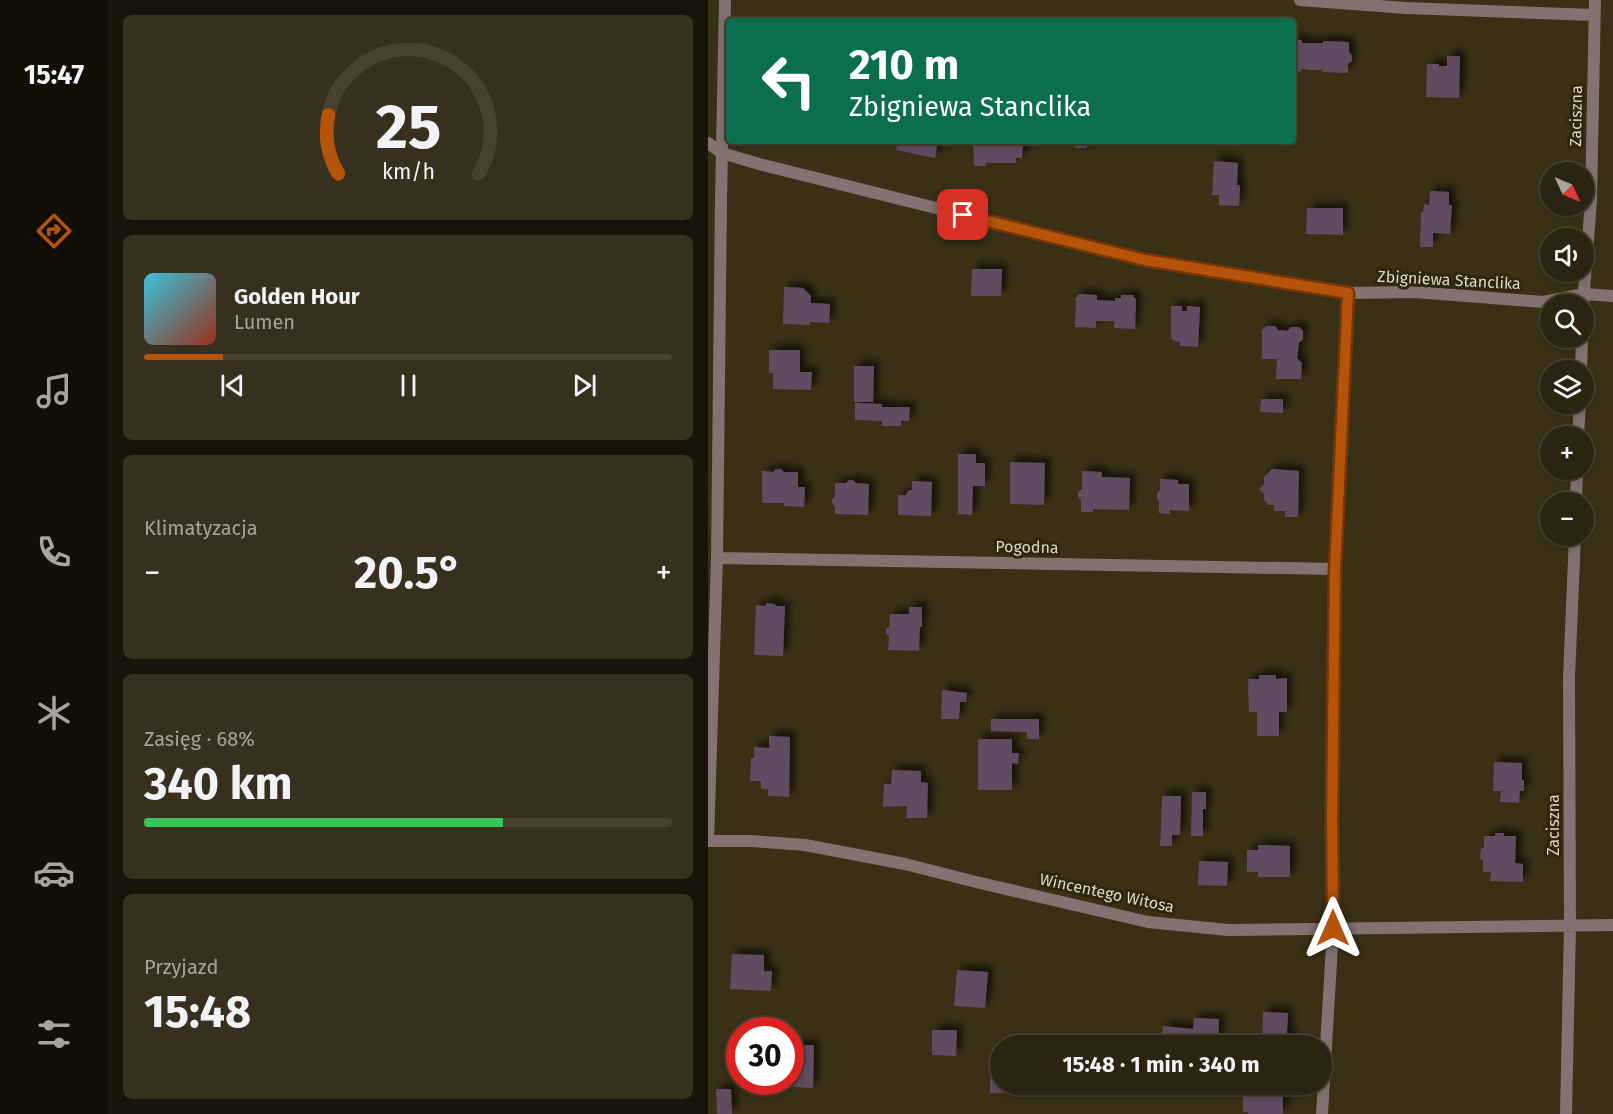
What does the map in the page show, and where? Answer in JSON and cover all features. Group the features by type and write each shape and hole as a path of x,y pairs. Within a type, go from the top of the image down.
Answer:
{"street":[{"path":"708,841 717,558 725,0"},
{"path":"1300,0 1406,8 1594,15"},
{"name":"Zaciszna","path":"1583,294 1591,201 1595,0"},
{"name":"Zbigniewa Stanclika","path":"708,143 722,153 759,164 1145,260 1348,293 1415,292 1540,302"},
{"path":"1322,1114 1333,928 1335,569 1348,293"},
{"name":"Zbigniewa Stanclika","path":"1594,298 1613,296"},
{"name":"Zaciszna","path":"1566,1114 1570,925 1569,676 1575,546"},
{"name":"Pogodna","path":"717,558 1335,569"},
{"name":"Wincentego Witosa","path":"708,841 805,845 905,864 1148,922 1228,930 1613,924"}],"building":[{"path":"1296,40 1302,40 1302,43 1349,42 1352,61 1348,64 1348,73 1301,69 1301,72 1296,71"},
{"path":"1447,56 1460,56 1459,98 1426,97 1427,64 1447,66"},
{"path":"897,144 937,144 935,158 896,150"},
{"path":"973,144 1023,144 1022,158 1016,158 1016,163 986,163 986,166 974,166"},
{"path":"1075,144 1095,144 1087,145 1087,148 1075,148"},
{"path":"1214,161 1238,163 1239,206 1219,205 1219,195 1212,195"},
{"path":"1430,191 1449,192 1449,205 1452,205 1450,234 1433,233 1433,247 1420,247 1421,212 1423,212 1424,204 1429,205"},
{"path":"1307,208 1343,208 1343,235 1306,234"},
{"path":"972,269 1002,269 1001,296 971,296"},
{"path":"784,287 803,288 811,296 811,303 830,304 829,323 783,324"},
{"path":"1078,294 1097,295 1097,300 1115,301 1115,298 1121,298 1121,295 1134,295 1136,298 1135,329 1114,328 1114,321 1096,321 1096,328 1075,327"},
{"path":"1171,306 1182,306 1182,311 1187,311 1187,306 1200,307 1198,347 1180,346 1180,342 1171,338"},
{"path":"1266,326 1275,326 1278,330 1287,331 1291,327 1299,327 1303,331 1297,358 1302,363 1301,379 1276,379 1277,359 1262,359 1262,330"},
{"path":"769,350 800,350 800,372 812,372 811,390 773,389 773,373 769,373"},
{"path":"854,366 874,366 873,402 854,402"},
{"path":"1261,399 1283,399 1283,413 1260,412"},
{"path":"855,403 882,404 882,407 910,407 909,421 901,421 901,426 882,426 882,421 855,420"},
{"path":"958,454 976,454 976,463 985,463 985,486 973,486 972,515 958,514"},
{"path":"1010,462 1045,463 1044,505 1010,504"},
{"path":"776,469 784,472 798,472 798,487 805,487 804,507 784,506 784,503 762,503 762,471 773,472"},
{"path":"1272,469 1299,471 1298,517 1285,517 1285,511 1274,511 1274,505 1268,505 1264,500 1264,494 1259,489 1264,484 1264,477"},
{"path":"1082,471 1102,472 1102,477 1130,478 1129,510 1093,509 1093,512 1081,512 1078,492 1082,489"},
{"path":"1160,479 1178,480 1178,484 1189,484 1189,511 1170,510 1170,514 1159,513 1157,493 1160,490"},
{"path":"849,480 869,484 868,515 835,514 832,499 835,496 835,483 846,483"},
{"path":"912,481 932,482 931,516 898,515 898,495 906,495 912,490"},
{"path":"767,603 785,606 783,656 754,655 756,605 765,606"},
{"path":"909,607 922,607 919,651 888,650 889,636 886,634 886,629 889,627 890,614 909,614"},
{"path":"1259,675 1276,675 1276,679 1287,678 1287,712 1279,712 1279,736 1257,736 1257,712 1249,712 1248,679 1259,679"},
{"path":"942,690 967,693 966,702 960,702 959,719 941,719"},
{"path":"991,719 1039,719 1039,739 1027,739 1027,732 991,731"},
{"path":"769,736 790,737 789,797 768,796 768,789 761,789 761,781 750,781 754,747 769,748"},
{"path":"978,739 1012,739 1012,753 1019,753 1018,764 1012,763 1012,790 978,790"},
{"path":"1494,762 1522,763 1524,791 1520,791 1519,803 1500,802 1501,791 1493,791"},
{"path":"892,770 921,771 921,782 928,783 927,818 906,818 907,806 883,807 884,784 891,784"},
{"path":"1192,792 1206,792 1206,809 1203,809 1203,836 1191,836"},
{"path":"1162,796 1181,796 1180,835 1172,835 1172,846 1160,846"},
{"path":"1495,833 1516,836 1515,863 1523,864 1523,882 1490,881 1491,872 1483,872 1483,860 1480,859 1481,848 1484,848 1484,836 1495,836"},
{"path":"1258,845 1290,846 1290,877 1258,877 1258,872 1247,872 1247,850 1258,850"},
{"path":"1199,861 1228,862 1227,886 1198,885"},
{"path":"732,954 764,955 764,971 772,971 771,991 730,989"},
{"path":"957,970 988,972 985,1008 954,1006"},
{"path":"1263,1012 1288,1013 1287,1033 1291,1033 1291,1035 1262,1035"},
{"path":"1194,1018 1219,1019 1218,1035 1163,1035 1163,1026 1193,1029"},
{"path":"932,1030 957,1030 956,1056 932,1055"},
{"path":"804,1045 814,1045 813,1088 804,1088"},
{"path":"716,1089 726,1089 726,1095 731,1095 732,1114 717,1114"},
{"path":"1243,1095 1288,1095 1288,1097 1283,1097 1283,1114 1243,1112"}],"route":[{"path":"963,215 1145,260 1348,293 1335,569 1333,928"}]}
